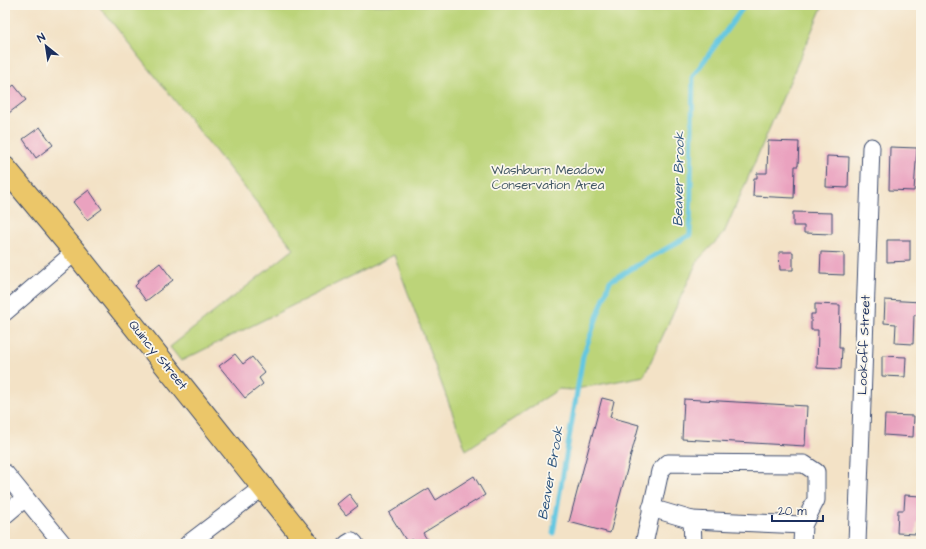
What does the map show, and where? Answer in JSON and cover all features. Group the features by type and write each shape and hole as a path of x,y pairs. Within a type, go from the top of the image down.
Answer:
{"main road":[{"name":"Quincy Street","path":"5,168 75,252 308,544"}],"street":[{"name":"Lookoff Street","path":"857,544 871,147"},
{"path":"5,312 75,252"},
{"path":"644,544 660,471 668,463 804,464 816,472 816,500 803,525 802,544"},
{"path":"6,475 63,544"},
{"path":"188,544 262,487"},
{"path":"5,515 26,498"},
{"path":"652,508 692,520 803,525"},
{"path":"692,520 693,544"},
{"path":"347,544 352,541 355,544"}],"green space":[{"name":"Washburn Meadow Conservation Area","path":"98,5 823,5 724,233 698,260 644,376 571,390 559,389 466,450 394,255 181,361 170,347 294,249"}],"building":[{"path":"14,85 26,100 5,116 5,92"},
{"path":"40,127 53,145 36,158 23,139"},
{"path":"768,141 799,142 798,166 795,166 794,198 753,196 754,178 757,178 757,173 767,173"},
{"path":"890,147 917,148 914,191 889,190"},
{"path":"827,156 849,157 848,188 826,187"},
{"path":"89,190 102,209 87,220 73,202"},
{"path":"793,212 832,213 832,234 804,233 804,226 793,226"},
{"path":"887,240 910,240 910,261 887,262"},
{"path":"779,252 793,252 793,270 780,270"},
{"path":"821,252 844,253 844,275 820,274"},
{"path":"160,263 173,280 146,301 135,286 138,283 137,281"},
{"path":"885,300 921,302 921,316 914,315 913,344 895,343 896,324 884,323"},
{"path":"815,304 840,305 839,348 842,348 841,369 817,368 818,330 811,330 811,314 815,314"},
{"path":"235,354 243,364 252,357 265,373 259,378 263,384 245,398 219,366"},
{"path":"882,356 906,357 905,377 882,376"},
{"path":"602,398 614,401 610,417 639,425 610,533 569,522"},
{"path":"684,399 807,406 805,446 682,439"},
{"path":"885,415 914,416 913,437 884,435"},
{"path":"474,476 485,495 423,533 430,544 415,544 412,539 407,542 389,513 429,488 436,500"},
{"path":"349,494 358,506 346,515 337,504"},
{"path":"905,495 921,496 921,523 917,522 916,534 897,533 898,510 904,510"}],"waterway":[{"name":"Beaver Brook","path":"553,533 583,356 610,281 690,235 693,76 745,5"}]}
